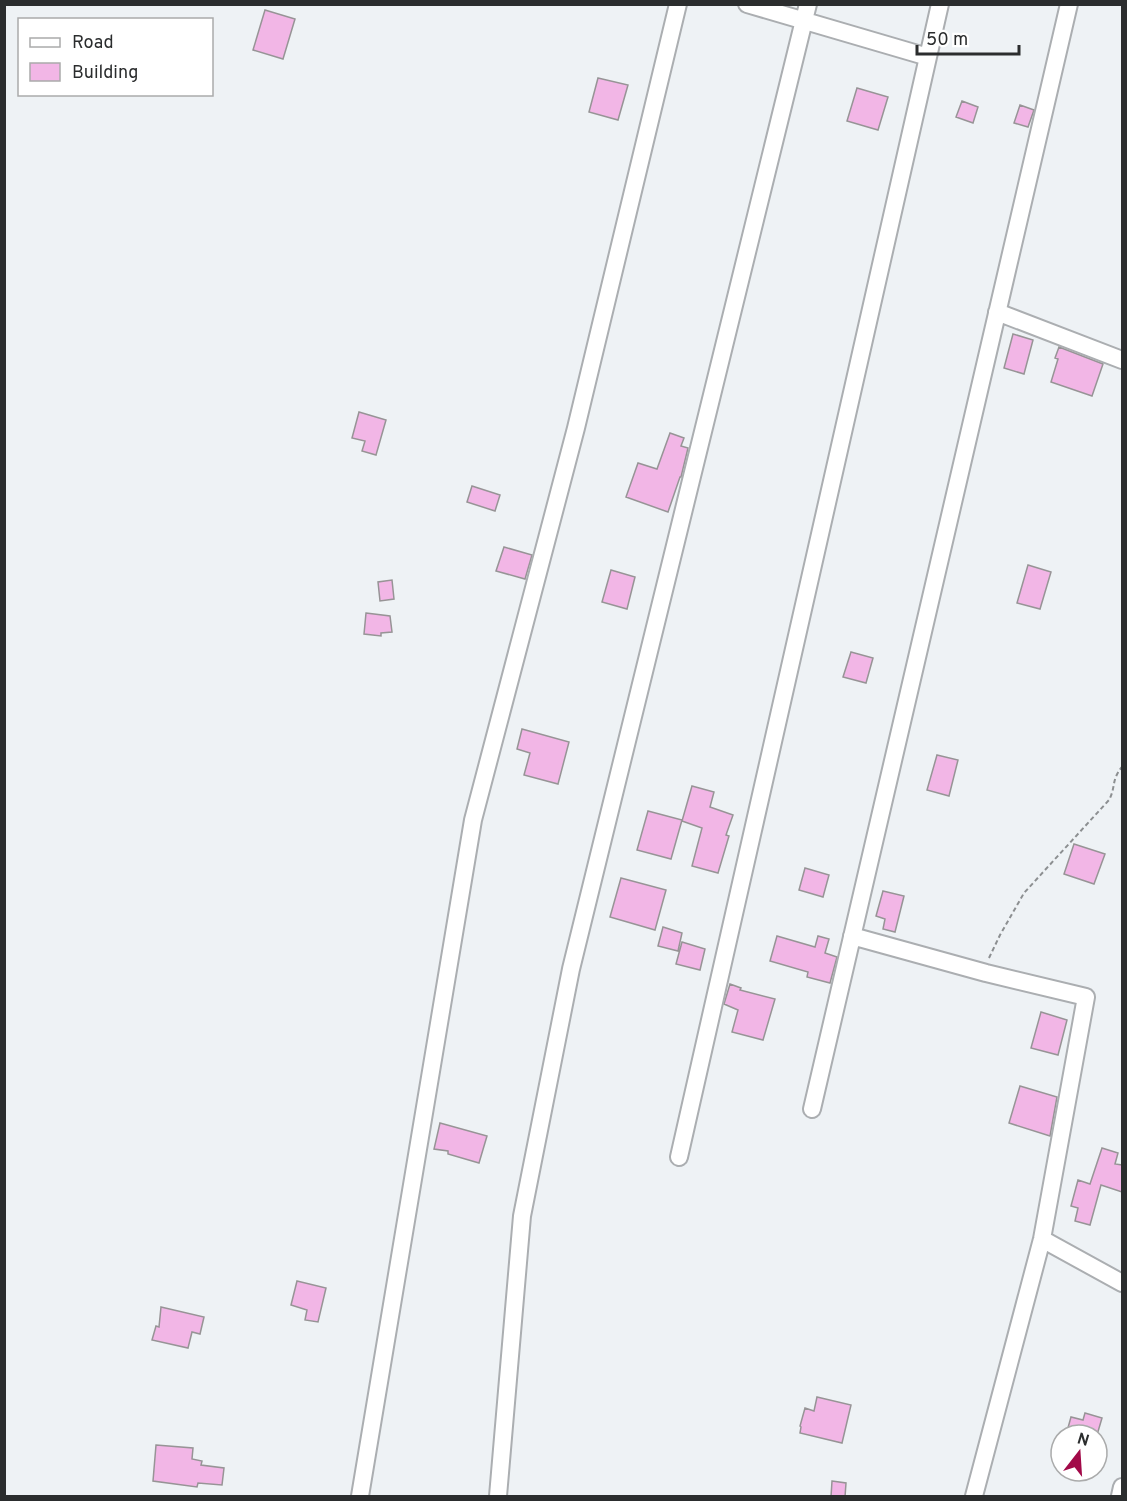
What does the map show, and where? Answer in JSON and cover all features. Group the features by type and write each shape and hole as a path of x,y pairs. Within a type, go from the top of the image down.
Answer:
{"street":[{"path":"360,1497 473,820 576,428 678,4"},
{"path":"747,4 928,57"},
{"path":"498,1497 522,1216 571,969 808,4"},
{"path":"679,1157 940,4"},
{"path":"812,1109 1069,4"},
{"path":"998,312 1122,360"},
{"path":"852,936 986,973 1086,997 1042,1239 974,1497"},
{"path":"1042,1239 1122,1283"},
{"path":"1120,1497 1122,1487"}],"path":[{"path":"986,973 989,958 1024,893 1108,801 1114,792 1115,776 1122,767"}],"building":[{"path":"265,10 295,19 283,59 253,50"},
{"path":"598,78 628,85 618,120 589,112"},
{"path":"857,88 888,97 878,130 847,121"},
{"path":"962,101 978,107 973,123 956,117"},
{"path":"1020,105 1034,110 1028,127 1014,123"},
{"path":"1013,334 1033,340 1024,374 1004,368"},
{"path":"1059,347 1103,364 1092,396 1051,382"},
{"path":"359,412 386,420 376,455 362,451 365,441 352,438"},
{"path":"670,433 684,438 681,446 688,448 681,477 668,512 626,497 638,463 657,469"},
{"path":"472,486 500,495 495,511 467,502"},
{"path":"504,547 532,555 525,579 496,571"},
{"path":"1028,565 1051,572 1040,609 1017,603"},
{"path":"611,570 635,577 627,609 602,602"},
{"path":"392,580 394,599 380,601 378,582"},
{"path":"366,613 390,616 392,632 381,633 381,636 364,634"},
{"path":"851,652 873,658 866,683 843,677"},
{"path":"522,729 569,742 558,784 524,775 530,753 517,749"},
{"path":"937,755 958,760 949,796 927,790"},
{"path":"692,786 714,792 710,807 733,815 718,873 692,866 702,828 682,821"},
{"path":"648,811 682,820 671,859 637,850"},
{"path":"1074,844 1105,854 1094,884 1064,874"},
{"path":"805,868 829,875 823,897 799,890"},
{"path":"621,878 666,890 655,930 610,917"},
{"path":"883,891 904,896 895,932 883,929 885,919 876,916"},
{"path":"663,927 682,933 678,951 658,946"},
{"path":"777,936 815,947 818,936 829,939 825,953 837,957 830,983 807,977 808,972 770,961"},
{"path":"682,942 705,949 700,970 676,964"},
{"path":"730,984 741,988 740,990 775,999 763,1040 732,1032 738,1010 724,1004"},
{"path":"1041,1012 1067,1020 1058,1055 1031,1048"},
{"path":"1020,1086 1057,1097 1050,1136 1009,1123"},
{"path":"440,1123 487,1136 479,1163 448,1154 448,1151 434,1149"},
{"path":"1102,1148 1118,1153 1115,1164 1122,1165 1122,1192 1101,1185 1090,1225 1075,1221 1078,1208 1071,1206 1078,1180 1090,1184"},
{"path":"297,1281 326,1288 318,1322 305,1320 307,1310 291,1305"},
{"path":"161,1307 204,1317 200,1334 192,1332 188,1348 152,1340 156,1326 159,1327"},
{"path":"817,1397 851,1405 842,1443 800,1433 805,1408 814,1411"},
{"path":"1085,1413 1102,1418 1101,1423 1069,1423 1071,1417 1083,1420"},
{"path":"156,1445 193,1448 192,1459 202,1461 201,1465 224,1468 222,1485 198,1483 197,1487 153,1481"},
{"path":"832,1481 846,1483 845,1497 831,1497"}]}
